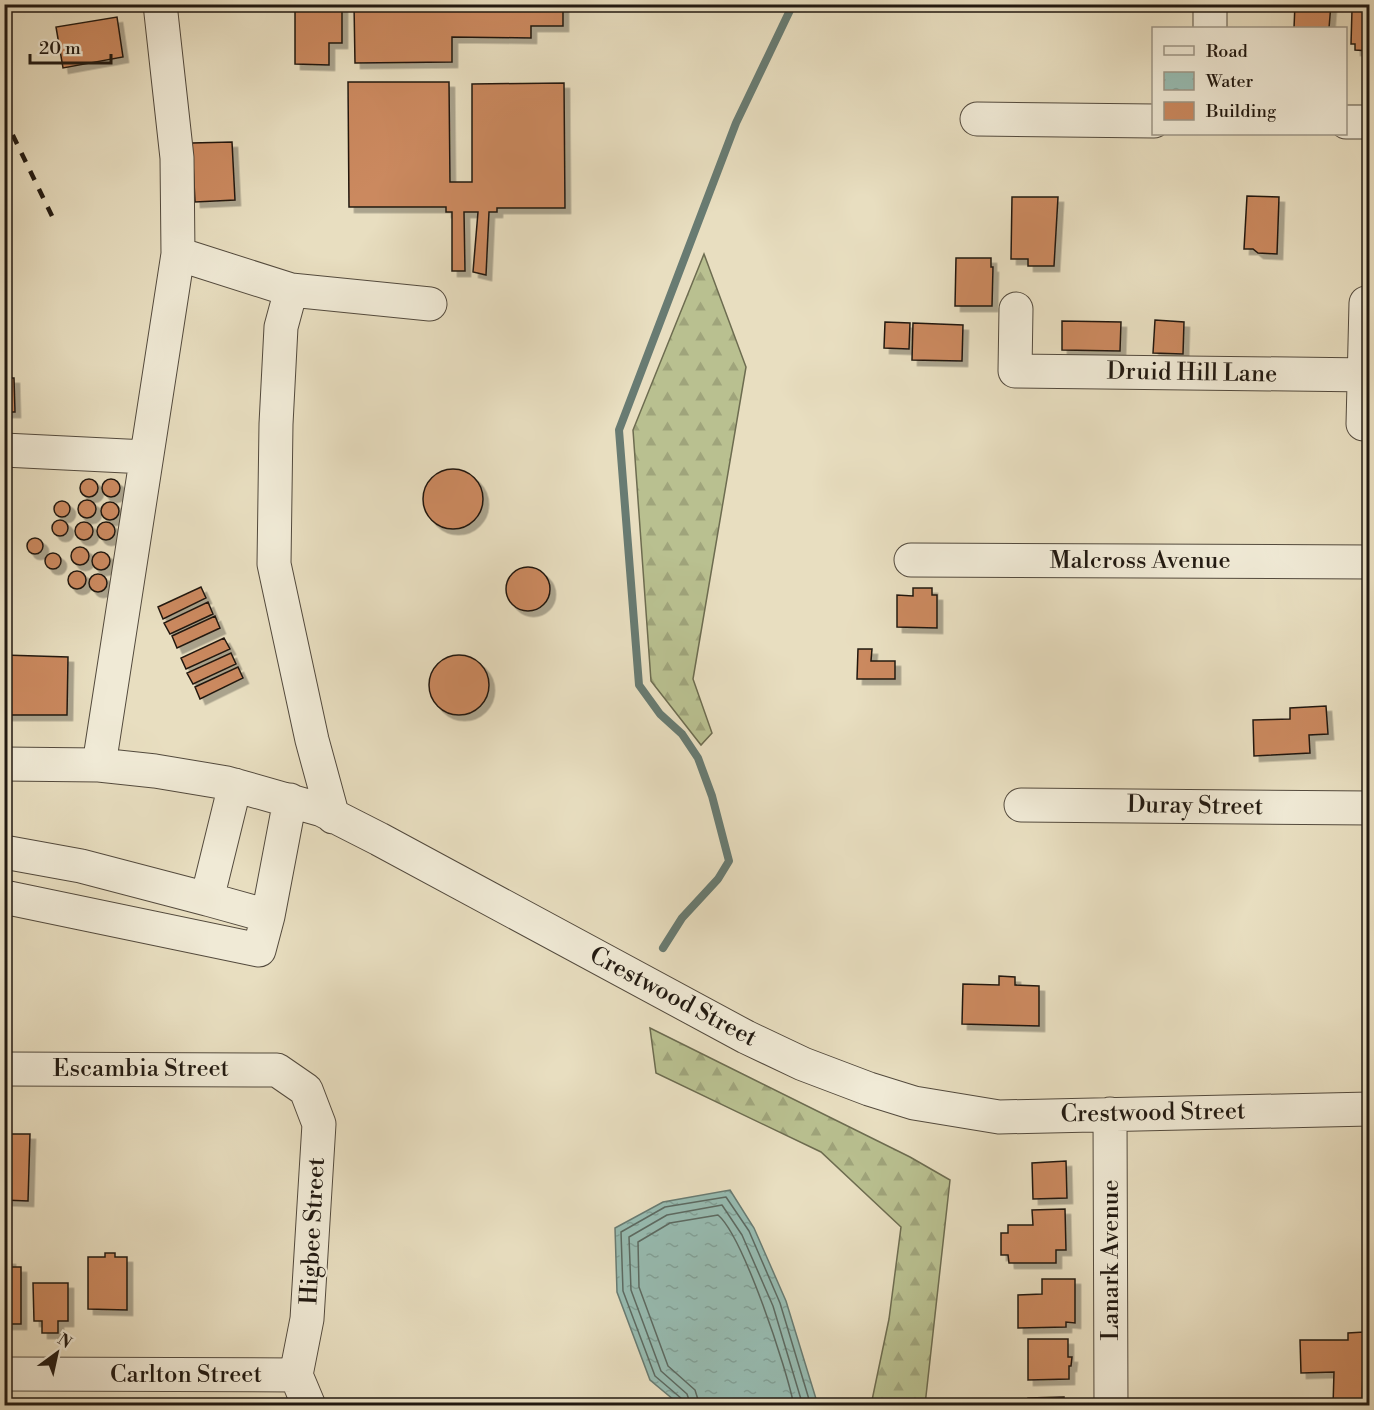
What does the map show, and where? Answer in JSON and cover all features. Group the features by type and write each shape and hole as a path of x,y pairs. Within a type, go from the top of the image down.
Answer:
{"street":[{"path":"99,765 178,254 177,158 160,4"},
{"path":"1210,4 1210,27"},
{"path":"977,119 1152,121"},
{"path":"1347,122 1370,122"},
{"path":"178,254 291,290 430,304"},
{"path":"291,290 281,327 276,424 274,564 312,740 333,816"},
{"path":"1363,424 1367,375 1366,303"},
{"name":"Druid Hill Lane","path":"1016,309 1015,371 1367,375"},
{"path":"4,450 147,454"},
{"name":"Malcross Avenue","path":"911,560 1370,562"},
{"name":"Crestwood Street","path":"4,764 99,765 155,771 234,785 322,810 746,1036 803,1064 914,1103 999,1117 1370,1109"},
{"path":"207,899 234,785"},
{"path":"4,897 259,950 290,801"},
{"name":"Duray Street","path":"1021,805 1370,808"},
{"path":"4,852 81,866 267,916"},
{"name":"Escambia Street","path":"4,1068 277,1070"},
{"name":"Higbee Street","path":"277,1070 306,1090 319,1124 307,1319 296,1375"},
{"name":"Lanark Avenue","path":"1110,1114 1111,1406"},
{"name":"Carlton Street","path":"4,1374 296,1375"},
{"path":"296,1375 309,1406"}],"green space":[{"path":"704,254 746,367 693,679 712,733 701,745 651,681 633,430"},
{"path":"650,1028 910,1157 950,1180 925,1405 871,1405 889,1319 901,1227 821,1152 656,1073"}],"water":[{"path":"730,1190 754,1228 786,1301 816,1405 680,1405 650,1380 617,1292 615,1228 663,1202"}],"building":[{"path":"295,4 342,4 342,43 329,43 329,65 295,64"},
{"path":"354,4 563,4 563,26 531,26 531,38 452,37 452,62 355,63"},
{"path":"1295,4 1331,4 1329,27 1294,27"},
{"path":"1352,10 1370,10 1370,51 1355,50 1355,44 1351,44"},
{"path":"117,17 123,57 63,68 56,27"},
{"path":"348,82 449,82 450,182 472,182 472,84 564,83 565,208 497,208 497,212 489,212 486,275 473,272 478,212 464,212 465,271 452,271 452,212 446,212 446,207 349,207"},
{"path":"232,142 235,200 195,202 192,143"},
{"path":"1247,196 1279,197 1277,254 1258,253 1253,249 1244,249"},
{"path":"1012,197 1058,197 1054,266 1028,266 1028,259 1011,259"},
{"path":"956,258 991,258 991,267 993,267 992,306 955,306"},
{"path":"1155,320 1184,322 1183,354 1153,353"},
{"path":"1062,321 1121,322 1120,351 1062,350"},
{"path":"885,322 910,323 909,349 884,348"},
{"path":"913,323 963,325 962,361 912,360"},
{"path":"4,378 14,378 15,412 4,412"},
{"path":"453,469 470,474 478,482 483,499 478,516 470,524 453,529 436,524 428,516 423,499 428,482 436,474"},
{"path":"89,479 97,484 98,488 93,496 89,497 81,492 80,488 85,480"},
{"path":"111,479 119,484 120,488 115,496 111,497 103,492 102,488 107,480"},
{"path":"87,500 95,505 96,509 91,517 87,518 79,513 78,509 83,501"},
{"path":"62,501 70,509 62,517 54,509"},
{"path":"110,502 116,505 119,511 116,517 110,520 104,517 101,511 104,505"},
{"path":"60,520 68,528 60,536 52,528"},
{"path":"84,522 92,527 93,531 88,539 84,540 76,535 75,531 80,523"},
{"path":"106,522 112,525 115,531 112,537 106,540 100,537 97,531 100,525"},
{"path":"35,538 43,546 35,554 27,546"},
{"path":"80,547 86,550 89,556 86,562 80,565 74,562 71,556 74,550"},
{"path":"101,552 109,557 110,561 105,569 101,570 93,565 92,561 97,553"},
{"path":"53,553 61,561 53,569 45,561"},
{"path":"528,567 537,568 544,573 549,580 549,598 544,605 537,610 528,611 519,610 512,605 507,598 506,589 507,580 512,573 519,568"},
{"path":"77,571 85,576 86,580 81,588 77,589 69,584 68,580 73,572"},
{"path":"94,574 102,574 107,579 105,590 94,592 89,587 89,579"},
{"path":"201,587 206,598 163,619 158,607"},
{"path":"913,588 932,588 932,595 937,595 937,628 897,627 897,595 913,596"},
{"path":"208,602 213,614 170,634 164,623"},
{"path":"215,616 220,628 177,648 172,636"},
{"path":"224,638 230,649 186,669 181,658"},
{"path":"858,649 872,649 871,661 895,661 895,679 857,679"},
{"path":"231,653 236,664 193,684 187,673"},
{"path":"4,655 68,657 67,715 4,715"},
{"path":"459,655 476,660 484,668 489,685 484,702 476,710 459,715 442,710 434,702 429,685 434,668 442,660"},
{"path":"238,667 243,678 200,699 195,687"},
{"path":"1326,706 1328,734 1309,735 1310,753 1254,756 1253,720 1290,719 1290,708"},
{"path":"999,976 1015,977 1015,985 1039,986 1039,1026 962,1024 963,984 999,985"},
{"path":"4,1134 30,1134 28,1201 4,1200"},
{"path":"1066,1161 1067,1198 1033,1199 1032,1163"},
{"path":"1065,1209 1066,1250 1056,1250 1056,1263 1009,1263 1008,1255 1001,1255 1001,1233 1008,1233 1008,1225 1033,1225 1032,1210"},
{"path":"105,1253 115,1253 115,1257 127,1257 127,1310 88,1309 88,1257 105,1257"},
{"path":"4,1259 10,1259 11,1267 21,1267 21,1324 4,1324"},
{"path":"1042,1279 1075,1279 1075,1323 1066,1322 1066,1327 1018,1328 1018,1295 1042,1294"},
{"path":"33,1283 68,1283 68,1321 58,1321 58,1333 42,1333 42,1321 34,1321"},
{"path":"1364,1332 1365,1372 1363,1372 1362,1406 1333,1406 1334,1372 1301,1373 1300,1340 1348,1340 1348,1333"},
{"path":"1028,1339 1068,1339 1068,1357 1072,1357 1069,1379 1028,1380"},
{"path":"1064,1397 1064,1405 1075,1406 1028,1406 1028,1398"}],"waterway":[{"path":"663,948 682,918 718,879 729,861 712,796 698,758 682,734 660,714 639,685 619,430 736,123 793,4"}],"railway":[{"path":"4,117 52,216"}]}
